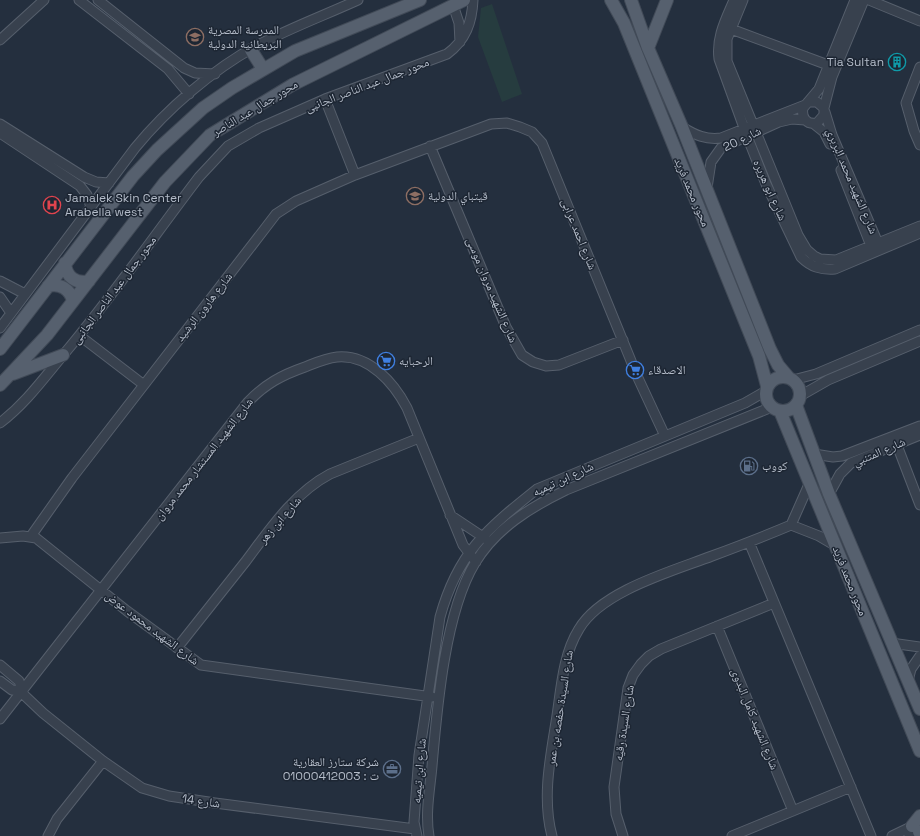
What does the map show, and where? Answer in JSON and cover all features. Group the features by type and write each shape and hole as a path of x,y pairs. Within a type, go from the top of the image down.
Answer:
{"main road":[{"path":"0,349 124,188 157,150 203,108 232,88 295,51 420,0"},
{"name":"محور محمد فريد","path":"611,0 624,23 761,360 767,389"},
{"name":"محور محمد فريد","path":"631,0 648,48 682,127 770,349 778,365 791,379"},
{"path":"648,48 667,0"},
{"name":"محور جمال عبد الناصر","path":"0,385 47,335 165,182 210,135 292,85 459,2"},
{"path":"251,50 263,69"},
{"path":"65,263 68,275 74,280 82,282 89,281"},
{"path":"48,286 56,285 64,288 70,293 72,301"},
{"path":"10,375 63,355"},
{"path":"779,377 791,379 799,387 798,400 792,409 776,409 766,400 767,389 770,382 779,377"},
{"name":"محور محمد فريد","path":"798,400 814,454 829,494 920,709"},
{"name":"محور محمد فريد","path":"776,409 810,482 920,751"},
{"path":"917,830 920,816"}],"street":[{"path":"1,39 44,0"},
{"path":"80,0 163,65 179,80 189,94"},
{"path":"98,0 190,70 201,74 215,74"},
{"path":"0,328 148,132 189,94 215,74 251,50 358,0"},
{"name":"محور جمال عبد الناصر الجانبى","path":"0,423 30,397 80,336 199,177 220,153 240,138 259,128 325,99 447,54 460,42 469,26 473,0"},
{"name":"شارع ابو هريره","path":"734,0 721,31 718,50 721,68 745,132 797,251 806,262 820,268 835,269 920,226"},
{"name":"شارع ابو هريره","path":"743,0 731,29 726,46 727,61 798,235 807,250 820,259 836,260 920,233"},
{"path":"855,0 819,89 807,103 802,112 805,120 814,124 823,118 832,77 864,0"},
{"path":"868,0 920,21"},
{"path":"459,2 460,42"},
{"path":"731,29 828,65"},
{"path":"163,65 170,56"},
{"path":"920,67 906,103 914,131 920,145"},
{"path":"325,99 355,175"},
{"path":"807,103 817,102 824,110"},
{"name":"شارع 20","path":"682,127 696,135 711,139 721,138 755,128 807,103"},
{"name":"شارع الشهيد محمد البربري","path":"824,110 832,136 876,248"},
{"name":"شارع 20","path":"755,128 786,120 805,120"},
{"name":"شارع احمد عرابى","path":"430,146 499,122 520,126 537,137 542,143 646,397 665,436"},
{"path":"0,124 42,154 80,186 87,195 91,207"},
{"name":"شارع الشهيد محمد البربري","path":"814,124 821,129 828,140 876,248"},
{"name":"شارع 20","path":"706,188 709,167 716,152 745,132"},
{"path":"0,133 84,177 96,182 109,183"},
{"name":"شارع هارون الرشيد","path":"31,536 72,478 276,214 296,200 430,146"},
{"name":"شارع الشهيد مروان موسى","path":"430,146 506,327 522,355 533,362 552,366 623,340"},
{"path":"0,281 26,294"},
{"path":"0,297 11,313"},
{"path":"791,379 816,374 920,330"},
{"path":"80,336 144,385"},
{"path":"798,400 825,382 920,341"},
{"name":"شارع الشهيد المستشار محمد مروان","path":"0,719 248,402 267,385 288,372 336,357 347,357 363,362 377,370 394,387 407,408 449,514 468,554 476,562"},
{"name":"شارع ابن تيميه","path":"416,833 415,814 419,755 436,637 446,596 456,573 482,535 507,511 536,489 746,403 767,389"},
{"name":"شارع ابن تيميه","path":"429,834 428,814 439,698 452,624 463,590 476,562 490,542 518,517 559,493 776,409"},
{"name":"شارع المتنبي","path":"829,494 840,474 851,463 895,441 920,426"},
{"name":"شارع المتنبي","path":"814,454 833,457 842,456 920,435"},
{"name":"شارع ابن زهر","path":"178,648 258,545 298,497 318,481 330,474 419,438"},
{"path":"895,441 920,505"},
{"path":"810,482 804,500 791,525 819,536 836,546"},
{"path":"449,514 482,535 490,542"},
{"name":"شارع السيدة حفصه بن عمر","path":"552,836 546,809 555,729 567,658 572,642 579,628 589,615 615,596 662,575 791,525"},
{"path":"0,538 31,536"},
{"name":"شارع الشهيد محمود عوض","path":"31,536 36,538 101,590 201,665 212,668 439,698"},
{"path":"749,542 871,836"},
{"name":"شارع السيدة رقيه","path":"623,836 616,814 614,787 626,703 633,675 649,656 661,649 774,603"},
{"name":"شارع الشهيد كامل البدوى","path":"717,626 793,811"},
{"path":"891,643 920,647"},
{"path":"908,681 911,670 920,656"},
{"name":"شارع 14","path":"0,665 19,680 22,691 27,699 135,785 169,796 429,834"},
{"path":"0,681 12,690 22,691"},
{"path":"48,836 57,819 103,761"},
{"path":"732,836 851,787"},
{"path":"415,814 428,814"},
{"path":"892,836 917,830"}],"green space":[{"path":"492,4 522,94 502,102 478,37 481,8"}],"place":[{"name":"المدرسة المصرية البريطانية الدولية","path":"195,37"},
{"name":"Tia Sultan","path":"897,62"},
{"name":"قيتباي الدولية","path":"415,196"},
{"name":"Jamalek Skin Center Arabella west","path":"52,205"},
{"name":"الرحبايه","path":"386,361"},
{"name":"الاصدقاء","path":"635,370"},
{"name":"كووب","path":"749,466"},
{"name":"شركة ستارز العقارية ت : 01000412003","path":"392,769"}]}
